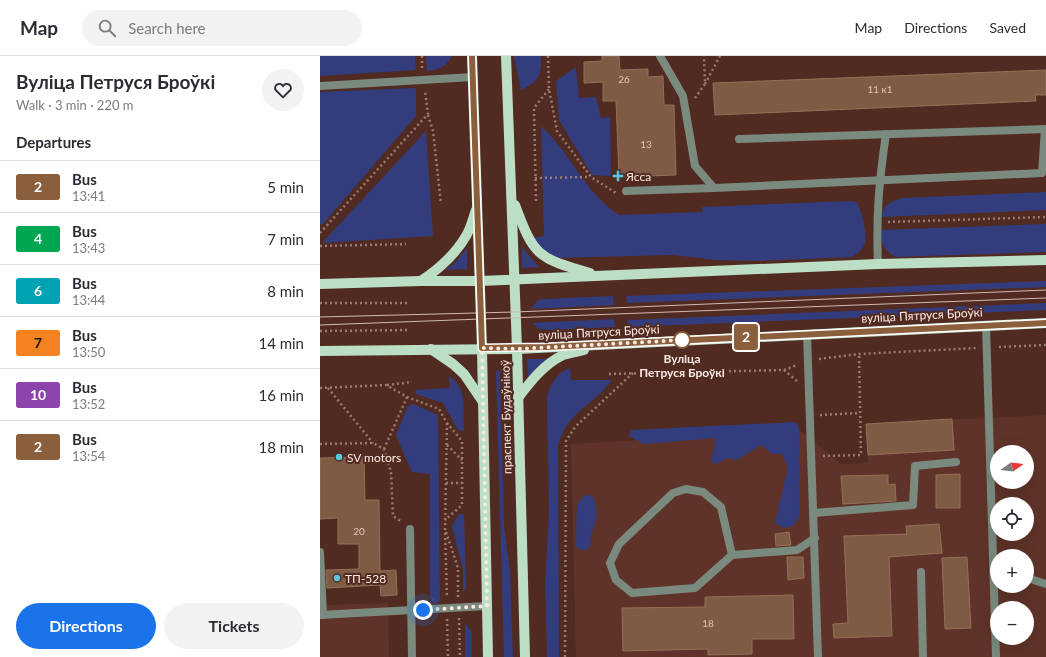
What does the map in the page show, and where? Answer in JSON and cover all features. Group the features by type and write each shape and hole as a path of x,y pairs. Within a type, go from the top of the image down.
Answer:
{"main road":[{"name":"праспект Будаўнікоў","path":"472,56 482,348 488,657"},
{"name":"праспект Будаўнікоў","path":"506,56 517,349 525,657"},
{"path":"511,195 527,238 540,254 563,266 600,276"},
{"path":"421,281 438,270 466,236 478,203"},
{"path":"1034,260 1046,265"},
{"path":"320,284 514,280 878,264 1046,260"},
{"path":"1034,324 1046,319"},
{"name":"вуліца Пятруся Броўкі","path":"320,351 482,348 517,349 1046,323"},
{"path":"518,398 535,377 563,355 606,345"},
{"path":"431,350 453,364 464,374 483,402"}],"lane":[{"path":"660,56 683,96 695,166 714,188"},
{"path":"320,86 473,77"},
{"path":"626,191 1042,173 1046,129 739,139"},
{"path":"878,264 876,222 879,181 886,134"},
{"path":"986,325 995,549"},
{"path":"807,334 811,416 818,657"},
{"path":"814,513 913,506 915,466 956,462"},
{"path":"732,555 721,508 703,492 686,489 673,493 620,544 610,563 616,580 632,593 695,588 732,555 797,550 815,538"},
{"path":"410,529 412,657"},
{"path":"320,552 321,615 487,606"},
{"path":"921,572 923,657"},
{"path":"1034,580 1046,584"},
{"path":"996,593 996,657"}],"path":[{"path":"422,56 423,80 428,114 433,131 441,204"},
{"path":"548,56 550,89 557,131 591,177 614,194"},
{"path":"704,56 705,84"},
{"path":"686,111 705,84 720,56"},
{"path":"536,200 534,108 550,89"},
{"path":"320,233 428,114"},
{"path":"535,178 591,177"},
{"path":"876,222 1046,217"},
{"path":"320,246 406,244"},
{"path":"320,303 409,303"},
{"path":"320,331 409,330"},
{"path":"609,374 634,372 784,370 809,360 859,354 1046,345"},
{"path":"812,456 861,455 859,354"},
{"path":"565,657 566,441 575,427 634,372"},
{"path":"320,388 386,385 412,382"},
{"path":"386,385 407,397 440,409 447,423 462,442 462,505 445,520"},
{"path":"328,388 373,443 384,449"},
{"path":"407,397 384,449 391,472 393,516 410,529"},
{"path":"811,416 859,413"},
{"path":"447,423 445,530 448,657"},
{"path":"320,444 373,443"},
{"path":"446,445 462,460"},
{"path":"446,483 462,483"},
{"path":"445,530 458,568 460,657"}],"shaded area":[{"path":"320,56 415,56 416,70 320,76"},
{"path":"426,56 452,56 442,67 427,71"},
{"path":"514,56 541,56 541,69 538,78 521,90"},
{"path":"576,67 579,98 596,97 601,118 610,117 611,176 592,175 559,120 556,81"},
{"path":"416,88 416,116 323,224 320,224 320,92"},
{"path":"541,126 561,148 596,195 619,215 702,212 702,207 850,201 857,202 861,211 865,228 865,243 861,250 852,257 757,261 716,260 673,255 552,258 529,238 544,236"},
{"path":"426,131 433,236 322,243"},
{"path":"1046,192 1046,210 882,217 884,209 888,204 902,198"},
{"path":"1046,224 1046,252 895,257 883,245 880,230"},
{"path":"522,247 539,267 522,268"},
{"path":"467,248 467,269 445,270 455,263"},
{"path":"1046,281 1046,287 627,303 626,296"},
{"path":"613,296 614,305 531,309 538,300"},
{"path":"1046,303 1046,310 628,327 627,320"},
{"path":"614,319 615,327 548,330 539,329 532,323"},
{"path":"527,359 547,359 528,377"},
{"path":"570,368 571,380 612,380 601,393 574,416 564,430 558,445 559,657 547,657 545,583 549,512 547,398 550,388 558,376"},
{"path":"496,371 500,371 504,527 510,571 513,657 504,657"},
{"path":"449,376 455,381 462,393 464,408 464,431 458,430 443,403 416,394 415,390 450,388"},
{"path":"413,404 438,415 440,602 433,602 430,596 430,474 412,472 396,435 408,406"},
{"path":"1046,415 1046,657 576,657 571,444 801,431 841,464 868,463 866,424"},
{"path":"796,422 799,428 800,516 793,526 785,528 775,524 788,467 782,454 772,454 761,445 737,460 726,458 718,464 711,462 716,438 644,444 629,436 631,430"},
{"path":"592,495 595,504 596,521 592,532 590,546 584,551 576,547 577,504 584,496"},
{"path":"459,514 464,514 466,588 463,594 463,570 452,526"},
{"path":"388,603 389,657 320,657 320,605"},
{"path":"465,624 472,632 472,657 465,657"}],"building":[{"path":"602,56 619,56 620,70 648,69 648,77 663,76 664,105 674,105 676,175 619,177 616,101 603,101 603,82 584,83 584,62 602,61"},
{"path":"1046,70 1046,95 1035,95 1036,101 715,115 713,83"},
{"path":"952,419 954,450 868,455 866,424"},
{"path":"364,457 365,500 379,500 380,571 396,570 397,595 381,596 380,585 327,588 326,570 359,569 359,544 338,544 338,518 320,519 320,458"},
{"path":"960,474 960,508 936,508 936,475"},
{"path":"888,475 888,485 895,484 896,501 843,504 841,476"},
{"path":"939,524 942,553 889,557 892,636 834,638 833,624 848,623 844,536 907,534 906,526"},
{"path":"789,532 791,545 776,546 775,534"},
{"path":"787,557 803,557 804,578 788,580"},
{"path":"967,557 971,628 945,629 942,558"},
{"path":"793,595 794,639 752,639 752,654 708,655 708,649 623,651 622,608 705,607 705,597"}],"tram line":[{"path":"320,317 515,312 1046,290"},
{"path":"320,325 1046,298"}],"bus line":[{"name":"2","path":"472,56 482,348 517,349 1046,323"}],"place":[{"name":"Ясса","path":"618,176"},
{"name":"Вуліца Петруся Броўкі","path":"682,340"},
{"name":"SV motors","path":"339,457"},
{"name":"ТП-528","path":"337,578"}],"route":[{"path":"423,610 487,606 482,348 517,349 682,340"}]}
